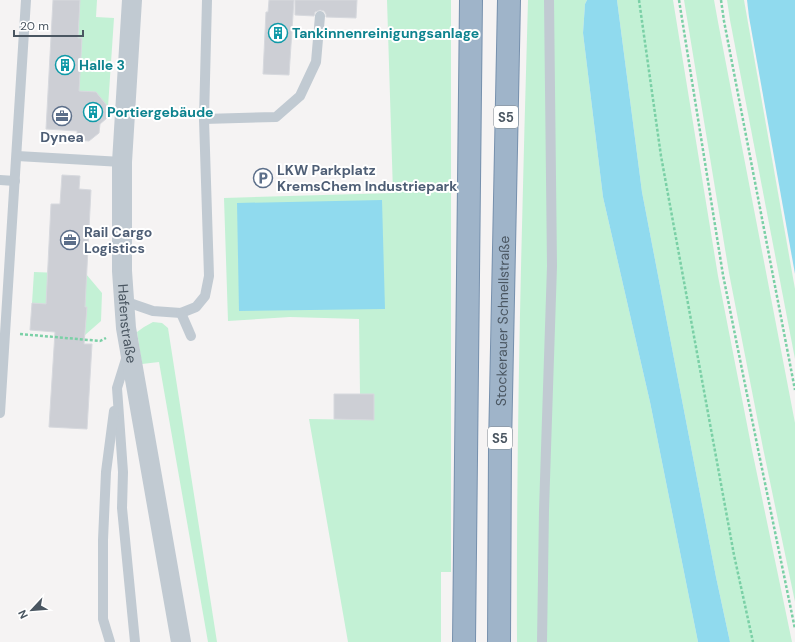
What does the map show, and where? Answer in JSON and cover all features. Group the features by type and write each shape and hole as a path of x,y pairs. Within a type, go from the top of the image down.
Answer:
{"highway":[{"path":"464,642 471,0"},
{"name":"Stockerauer Schnellstraße","path":"498,642 500,447 509,0"}],"street":[{"name":"Hafenstraße","path":"132,0 122,162 122,271 126,328 181,642"}],"lane":[{"path":"0,413 26,0"},
{"path":"124,301 153,312 180,313 196,307 205,296 209,276 204,120 207,0"},
{"path":"542,642 544,510 552,266 549,0"},
{"path":"204,120 276,117 300,96 316,62 320,16"},
{"path":"17,156 122,162"},
{"path":"0,180 15,181"},
{"path":"180,313 191,336"},
{"path":"110,642 102,619 106,472 117,388 129,350"},
{"path":"117,388 123,472 122,508 135,642"}],"path":[{"path":"640,0 661,156 734,555 753,642"},
{"path":"679,0 723,274 795,629"},
{"path":"721,0 795,390"},
{"path":"5,333 100,341 126,328"}],"green space":[{"path":"80,0 97,0 96,17 114,18 108,107 96,92 79,91 82,39 78,38"},
{"path":"387,0 451,0 451,572 441,572 441,642 348,642 309,419 374,420 374,395 360,394 359,319 290,317 228,321 224,198 393,193"},
{"path":"528,0 587,0 585,4 583,33 603,197 650,402 698,642 517,642 518,401"},
{"path":"617,0 673,0 718,276 792,642 730,642 716,577 642,192"},
{"path":"684,0 714,0 795,423 795,602 729,273"},
{"path":"727,0 744,0 795,289 795,359 730,20"},
{"path":"34,272 86,274 102,293 101,321 85,335 87,307 32,303"},
{"path":"153,322 162,323 168,328 217,642 208,642 159,362 142,364 137,332"}],"water":[{"path":"587,0 617,0 642,192 716,577 730,642 698,642 650,402 603,197 583,33 585,4"},
{"path":"747,0 795,0 795,274 749,17"},
{"path":"382,200 385,309 239,311 237,203"}],"building":[{"path":"53,0 80,0 78,38 82,38 79,91 96,92 108,107 107,118 100,124 99,133 89,141 77,140 77,131 46,129"},
{"path":"269,0 294,0 289,75 263,74 266,12 268,12"},
{"path":"295,0 357,0 356,18 326,17 324,11 320,10 315,12 314,16 295,15"},
{"path":"62,175 80,176 79,189 91,190 85,307 87,307 84,344 92,344 87,429 49,427 55,332 30,330 32,303 46,304 51,204 60,204"},
{"path":"334,394 374,394 374,420 334,419"}],"place":[{"name":"Tankinnenreinigungsanlage","path":"278,33"},
{"name":"Halle 3","path":"65,65"},
{"name":"Portiergebäude","path":"93,112"},
{"name":"Dynea","path":"62,116"},
{"name":"LKW Parkplatz KremsChem Industriepark","path":"263,178"},
{"name":"Rail Cargo Logistics","path":"70,240"}]}
